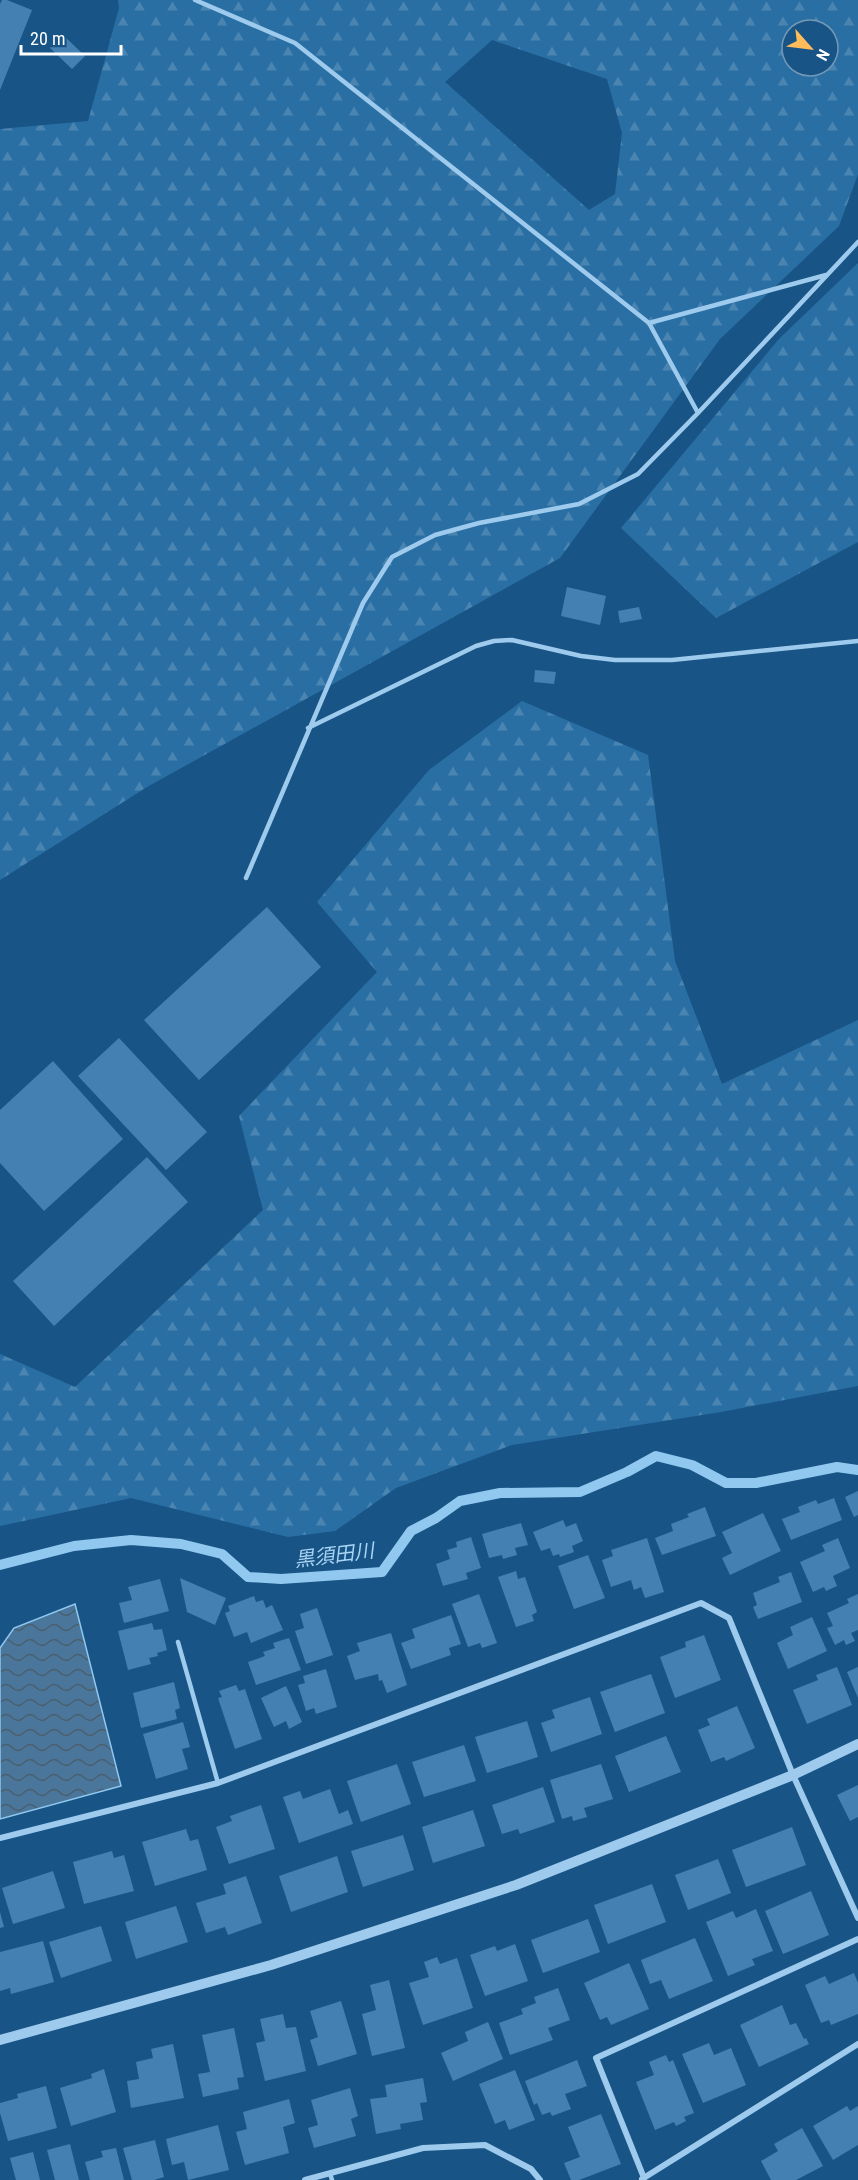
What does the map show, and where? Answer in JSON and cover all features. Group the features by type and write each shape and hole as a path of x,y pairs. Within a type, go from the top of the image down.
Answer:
{"street":[{"path":"0,1838 218,1783 701,1603 729,1618 793,1775 858,1918"},
{"path":"0,2040 271,1965 516,1885 793,1775 858,1744"},
{"path":"858,1939 596,2058 642,2179 858,2044"},
{"path":"305,2180 331,2176 423,2148 485,2145 531,2169 540,2180"}],"lane":[{"path":"195,0 295,43 648,323 698,413"},
{"path":"246,878 363,603 392,557 435,535 479,523 579,504 638,474 858,242"},
{"path":"648,323 826,275"},
{"path":"308,728 476,646 494,641 512,640 581,656 615,660 672,660 858,641"},
{"path":"177,1642 218,1783"}],"green space":[{"path":"118,0 858,0 858,174 839,226 720,339 560,558 147,787 0,880 0,129 88,121 119,8","holes":["492,40 607,79 622,133 615,194 589,210 445,82"]},
{"path":"858,263 858,542 716,618 621,528 779,339"},
{"path":"522,701 648,755 675,961 722,1084 858,1020 858,1386 721,1412 512,1445 396,1488 335,1531 288,1537 131,1498 0,1526 0,1354 75,1387 263,1210 239,1116 377,972 317,902 429,770"}],"water":[{"path":"75,1604 121,1786 0,1819 0,1648 14,1628"}],"building":[{"path":"2,0 32,10 0,90 0,4"},
{"path":"62,34 85,56 72,69 50,48"},
{"path":"567,587 606,596 600,625 561,616"},
{"path":"639,607 642,619 620,623 618,611"},
{"path":"535,670 556,672 554,684 534,682"},
{"path":"267,907 321,967 199,1080 144,1020"},
{"path":"119,1038 207,1132 166,1170 78,1076"},
{"path":"53,1061 123,1139 44,1211 0,1163 0,1110"},
{"path":"147,1157 188,1202 54,1326 13,1281"},
{"path":"858,1491 858,1515 854,1517 845,1497"},
{"path":"834,1498 842,1520 791,1540 782,1519 800,1512 798,1507 816,1500 818,1504"},
{"path":"705,1507 716,1536 662,1555 655,1538 673,1531 671,1524 689,1517 687,1514"},
{"path":"763,1513 781,1551 730,1575 722,1558 732,1553 722,1532"},
{"path":"563,1520 566,1527 576,1523 583,1541 572,1546 574,1552 560,1557 559,1554 553,1556 550,1548 541,1551 533,1532"},
{"path":"521,1523 528,1545 515,1548 517,1555 503,1559 502,1555 489,1558 482,1534"},
{"path":"471,1537 481,1568 466,1573 468,1579 443,1586 436,1564 450,1559 447,1550 457,1547 456,1542"},
{"path":"647,1538 664,1592 645,1598 641,1587 634,1590 631,1580 611,1587 602,1560 613,1556 611,1550"},
{"path":"838,1538 850,1568 833,1576 837,1586 826,1591 824,1587 813,1592 800,1562 825,1551 822,1545"},
{"path":"588,1555 605,1598 574,1609 558,1566"},
{"path":"516,1571 518,1579 525,1577 537,1612 532,1615 534,1621 516,1627 498,1577"},
{"path":"791,1572 802,1602 758,1619 753,1607 757,1605 753,1593 780,1582 778,1577"},
{"path":"180,1578 226,1598 215,1625 187,1612"},
{"path":"160,1579 169,1611 124,1623 119,1603 132,1600 128,1587"},
{"path":"479,1594 497,1643 482,1648 480,1643 468,1647 452,1604"},
{"path":"858,1594 858,1630 851,1633 855,1641 846,1645 844,1640 835,1645 827,1628 833,1626 827,1613 849,1603 847,1599"},
{"path":"254,1596 256,1602 263,1600 266,1608 272,1605 283,1630 251,1643 247,1632 234,1637 225,1613 230,1611 228,1606"},
{"path":"317,1608 333,1655 306,1664 295,1631 304,1628 300,1614"},
{"path":"451,1615 461,1644 449,1648 451,1655 411,1669 401,1643 415,1638 412,1629"},
{"path":"812,1617 827,1651 788,1669 777,1643 793,1635 790,1627"},
{"path":"152,1623 154,1630 162,1629 167,1650 157,1653 158,1656 149,1658 151,1664 128,1670 118,1631"},
{"path":"391,1633 407,1685 387,1693 382,1680 379,1681 378,1674 355,1680 347,1656 360,1651 357,1643"},
{"path":"704,1635 721,1680 675,1698 660,1657 686,1647 685,1642"},
{"path":"289,1638 301,1670 256,1685 248,1662 265,1656 263,1652 275,1648 273,1643"},
{"path":"837,1667 852,1705 807,1724 793,1690 818,1680 816,1675"},
{"path":"858,1667 858,1698 847,1672"},
{"path":"326,1669 337,1707 316,1714 314,1708 306,1711 298,1685 305,1683 303,1676"},
{"path":"651,1674 665,1713 615,1732 600,1692"},
{"path":"174,1682 180,1708 175,1710 177,1719 141,1728 133,1693"},
{"path":"236,1685 239,1691 245,1689 262,1739 235,1749 218,1698 222,1697 219,1691"},
{"path":"286,1686 302,1722 289,1729 286,1721 274,1727 261,1698"},
{"path":"590,1697 602,1734 551,1752 541,1723 555,1718 552,1710"},
{"path":"737,1706 755,1748 726,1761 724,1757 711,1762 698,1730 710,1725 707,1719"},
{"path":"527,1721 538,1757 487,1773 475,1737"},
{"path":"183,1722 190,1747 182,1749 188,1769 156,1779 143,1734"},
{"path":"666,1736 681,1772 629,1792 615,1756"},
{"path":"464,1745 476,1781 424,1797 412,1762"},
{"path":"397,1764 411,1804 361,1822 347,1781"},
{"path":"601,1764 613,1799 584,1808 587,1817 573,1821 572,1816 562,1819 550,1780"},
{"path":"858,1785 858,1817 850,1821 837,1795"},
{"path":"543,1787 555,1822 520,1834 518,1829 502,1834 492,1805"},
{"path":"330,1789 339,1814 348,1810 353,1824 299,1843 283,1797 300,1791 303,1799"},
{"path":"261,1805 275,1849 229,1864 216,1827 232,1821 230,1816"},
{"path":"473,1810 485,1846 433,1863 422,1827"},
{"path":"792,1827 806,1865 746,1887 732,1850"},
{"path":"186,1829 190,1841 198,1839 207,1870 155,1886 142,1842"},
{"path":"403,1835 414,1870 363,1887 351,1851"},
{"path":"112,1851 114,1858 124,1855 134,1891 84,1904 73,1862"},
{"path":"337,1856 348,1892 291,1912 279,1876"},
{"path":"718,1859 731,1893 688,1910 675,1875"},
{"path":"53,1871 65,1908 13,1924 2,1888"},
{"path":"246,1876 262,1923 228,1935 225,1927 206,1933 196,1903 226,1894 223,1884"},
{"path":"652,1884 666,1922 608,1944 594,1905"},
{"path":"811,1891 829,1935 783,1954 765,1911"},
{"path":"176,1906 188,1942 136,1959 125,1922"},
{"path":"756,1909 773,1951 752,1959 755,1965 728,1976 706,1922 733,1911 736,1918"},
{"path":"0,1912 4,1927 0,1928"},
{"path":"588,1919 600,1952 543,1973 531,1940"},
{"path":"101,1926 112,1961 61,1978 49,1942"},
{"path":"695,1938 713,1981 669,1999 661,1980 650,1984 641,1960"},
{"path":"43,1941 54,1982 11,1994 10,1988 0,1991 0,1952"},
{"path":"515,1944 528,1981 485,1996 470,1955 495,1946 497,1951"},
{"path":"437,1957 440,1964 457,1958 473,2008 423,2025 409,1983 429,1977 424,1962"},
{"path":"629,1963 649,2009 611,2025 607,2017 600,2020 584,1983"},
{"path":"854,1973 858,1983 858,2014 831,2025 829,2020 821,2023 805,1985 825,1976 829,1984"},
{"path":"389,1980 405,2048 372,2056 362,2014 376,2010 370,1985"},
{"path":"558,1988 570,2020 548,2028 553,2040 510,2055 499,2023 523,2014 521,2009 536,2003 534,1997"},
{"path":"341,2001 357,2054 318,2066 310,2040 318,2037 310,2011"},
{"path":"782,2005 790,2025 796,2023 809,2044 759,2067 740,2025"},
{"path":"283,2014 286,2028 296,2027 306,2071 265,2081 256,2043 265,2041 260,2019"},
{"path":"488,2022 503,2059 453,2081 441,2053 468,2041 465,2032"},
{"path":"234,2028 244,2077 237,2078 239,2089 203,2097 198,2074 210,2072 202,2035"},
{"path":"709,2043 714,2055 731,2048 746,2085 703,2103 682,2054"},
{"path":"173,2044 184,2098 131,2108 127,2081 139,2079 136,2062 153,2058 151,2049"},
{"path":"666,2055 669,2062 673,2060 694,2113 684,2117 686,2121 676,2126 674,2122 655,2130 636,2082 654,2075 649,2062"},
{"path":"577,2060 587,2086 565,2094 571,2109 552,2116 550,2112 542,2115 537,2103 534,2105 525,2081"},
{"path":"104,2069 116,2112 71,2126 60,2088 92,2078 91,2074"},
{"path":"515,2070 535,2120 509,2130 505,2120 495,2124 479,2084"},
{"path":"423,2078 427,2102 420,2103 423,2120 400,2124 401,2129 376,2134 370,2099 387,2097 385,2085"},
{"path":"46,2086 57,2128 8,2141 0,2113 0,2103 18,2098 17,2094"},
{"path":"350,2088 358,2116 351,2119 356,2136 314,2148 308,2128 318,2125 311,2100"},
{"path":"289,2099 295,2123 283,2127 289,2153 245,2165 236,2132 247,2129 243,2112"},
{"path":"847,2106 850,2111 858,2106 858,2145 833,2160 813,2126"},
{"path":"601,2114 621,2164 579,2180 571,2180 564,2163 580,2157 568,2127"},
{"path":"218,2125 229,2170 188,2180 184,2162 172,2165 166,2139"},
{"path":"802,2128 823,2166 796,2180 771,2180 761,2161 778,2151 774,2144"},
{"path":"155,2140 164,2177 154,2180 132,2180 123,2148"},
{"path":"70,2144 79,2180 55,2180 47,2150"},
{"path":"116,2148 124,2180 90,2180 85,2162 103,2157 101,2151"},
{"path":"33,2152 40,2180 16,2180 10,2158"}],"waterway":[{"name":"黒須田川","path":"0,1565 74,1546 131,1540 181,1544 222,1554 248,1577 281,1579 382,1572 411,1531 436,1518 460,1501 500,1493 580,1492 627,1472 656,1456 692,1465 726,1483 756,1483 837,1467 858,1470"}]}
